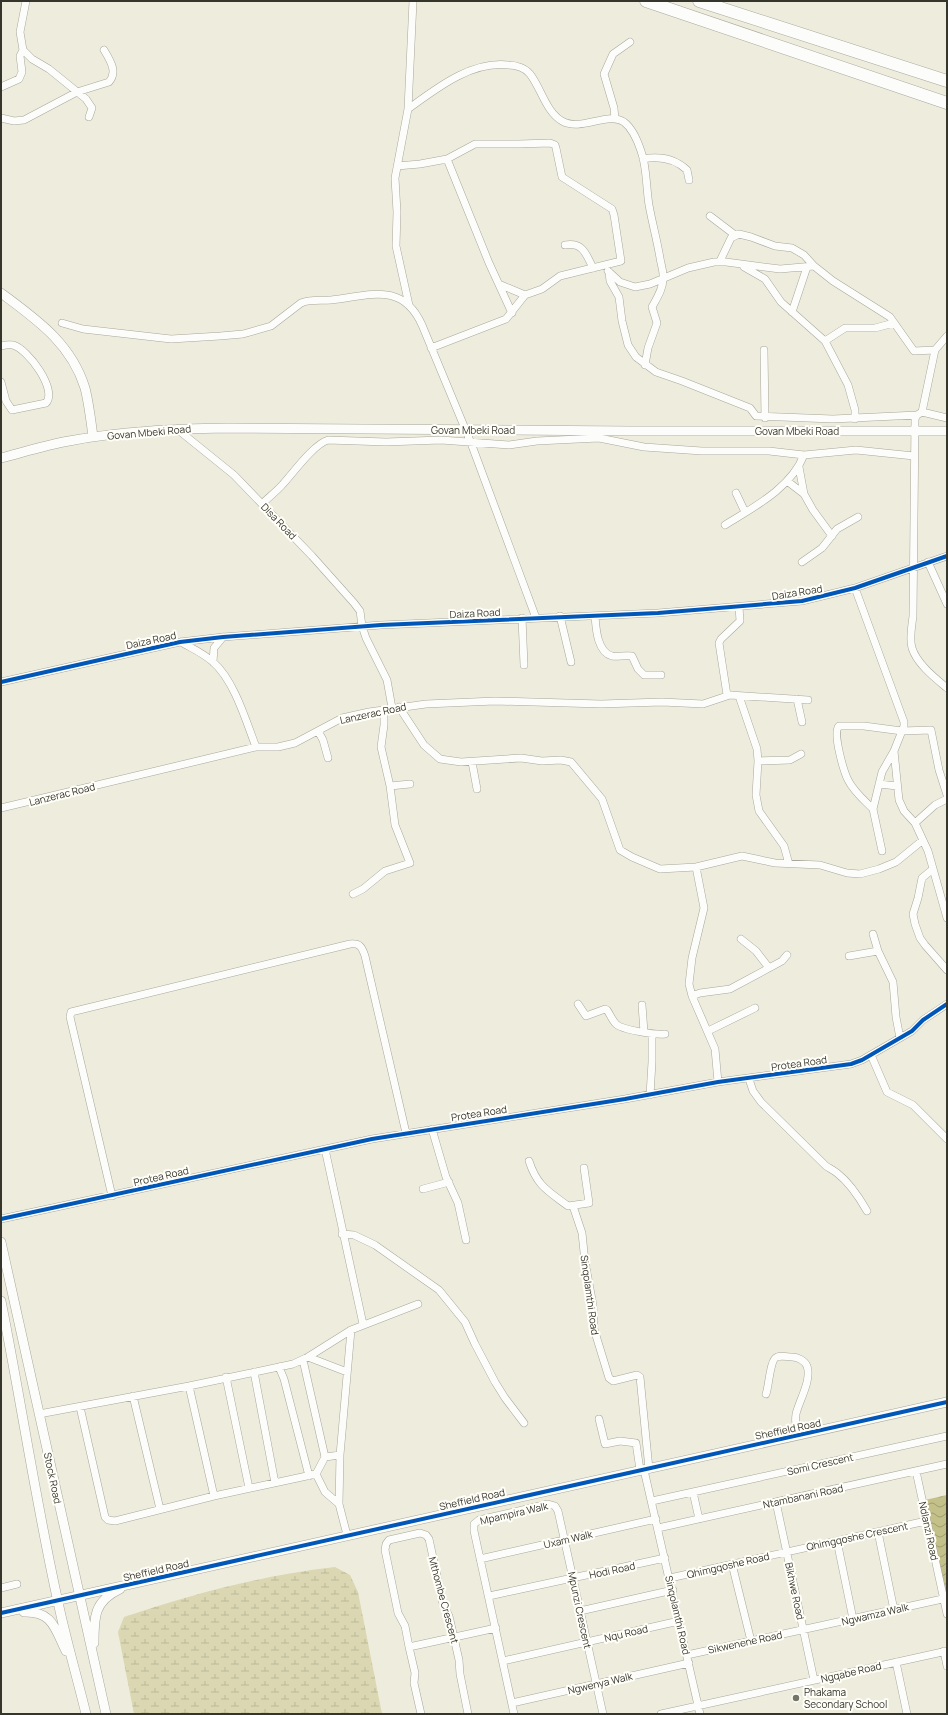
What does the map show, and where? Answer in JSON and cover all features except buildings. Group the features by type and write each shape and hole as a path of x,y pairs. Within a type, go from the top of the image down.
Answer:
{"highway":[{"path":"646,1 947,103"},
{"path":"699,1 947,81"}],"main road":[{"path":"1,293 50,331 69,354 80,375 85,391 93,437"},
{"name":"Govan Mbeki Road","path":"1,458 69,441 93,437 177,429 947,431"},
{"name":"Stock Road","path":"1,1242 106,1714"},
{"name":"Stock Road","path":"1,1301 23,1412 42,1528 58,1602 86,1714"},
{"name":"Sheffield Road","path":"2,1613 58,1602 136,1582 947,1402"},
{"path":"94,1657 94,1621 99,1606 112,1593 136,1582"},
{"path":"2,1613 30,1612 46,1617 54,1624 75,1672"}],"street":[{"path":"26,1 20,32 23,50 32,59 49,69 91,105 92,110 89,117"},
{"path":"409,305 396,246 397,212 395,178 408,109 413,1"},
{"path":"615,119 614,108 604,74 613,54 630,42"},
{"path":"1,87 19,79 22,72 20,56 23,50"},
{"path":"1,118 14,121 24,120 77,92 109,82 111,80 113,70 104,50"},
{"path":"408,109 429,94 473,69 488,65 505,64 514,65 528,72 554,115 562,121 575,124 615,119 625,123 630,129 641,150 649,204 664,278 660,293 652,309 657,322 648,348 645,365"},
{"path":"397,166 420,164 447,158 475,144 550,142 555,145 562,177 602,201 612,208 614,212 621,261 560,276 542,289 526,295 506,319 431,348"},
{"path":"643,159 659,157 677,164 687,170 689,180"},
{"path":"447,158 489,262 501,285 512,312"},
{"path":"710,216 735,235"},
{"path":"720,261 729,241 735,235 739,234 751,236 772,245 792,248 804,255 810,266 885,314 894,323 914,351 935,350"},
{"path":"565,245 578,245 585,252 593,268"},
{"path":"604,264 609,272 620,282 635,287 706,263 720,261 780,269 810,266"},
{"path":"738,264 765,279 779,300 825,341 848,384 855,410 855,419"},
{"path":"792,312 810,266"},
{"path":"609,272 610,281 620,296 622,321 628,345 632,353 645,365 659,374 682,381 750,408 755,416 765,418 855,419 919,414 947,418"},
{"path":"501,285 526,295"},
{"path":"62,323 83,329 171,339 243,334 278,322 301,303 306,301 332,300 380,294 398,297 409,305 417,315 471,442 536,618"},
{"path":"825,341 845,328 875,328 894,323"},
{"path":"947,336 935,350 914,431 912,648 925,668 947,688"},
{"path":"1,346 9,344 14,345 31,358 36,364 50,394 46,403 18,410 10,409 4,402 1,382"},
{"path":"764,350 765,418"},
{"name":"Disa Road","path":"177,429 234,475 354,603 360,611 362,626 387,680 395,708"},
{"path":"262,504 283,485 308,456 326,441 386,442 441,440 509,445 537,441 599,438 644,447 702,451 769,451 804,455 856,450 914,456"},
{"path":"725,525 766,498 787,481 799,466 804,455"},
{"path":"799,466 804,494 813,510 832,536"},
{"path":"787,481 804,494"},
{"path":"736,493 746,512"},
{"path":"802,562 822,548 840,527 858,517"},
{"name":"Daiza Road","path":"1,682 180,642 224,637 362,626 560,616 658,613 802,601 855,588 947,556"},
{"path":"928,562 947,604"},
{"path":"855,588 904,726 894,751 882,772 873,809 882,851"},
{"path":"739,607 740,621 721,639 719,643 727,695 808,700"},
{"path":"560,616 571,662"},
{"path":"595,616 599,642 606,653 613,656 630,656 644,675 661,675"},
{"path":"522,618 524,665"},
{"path":"213,662 214,648 224,637"},
{"path":"180,642 213,662 228,682 256,747"},
{"name":"Lanzerac Road","path":"1,808 256,747 286,746 295,743 342,718 395,708 437,703 495,701 601,704 706,704 727,695"},
{"path":"738,696 753,735 758,761 756,795 757,804 766,822 786,850 789,864"},
{"path":"797,699 802,722"},
{"path":"395,708 424,745 435,756 445,761 472,762 521,758 542,761 569,761 601,796 622,852 660,869 696,867 742,856 768,862 820,865 852,874 867,873 896,862 923,840"},
{"path":"353,894 385,871 410,862 397,832 390,786 381,747 384,725 384,710"},
{"path":"873,809 856,793 848,780 839,747 837,728 839,726 848,725 902,731 931,730 939,770 947,795"},
{"path":"318,731 323,740 328,758"},
{"path":"894,751 897,786 901,806 916,823 923,840 947,918"},
{"path":"758,761 790,760 802,754"},
{"path":"472,762 477,789"},
{"path":"390,786 410,784"},
{"path":"879,784 897,786"},
{"path":"916,823 935,805 947,799"},
{"path":"696,867 704,908 690,971 689,984 692,996 715,1049 718,1082"},
{"path":"933,869 922,878 913,914 922,942 947,970"},
{"path":"873,934 878,951 893,982 896,1017 900,1038"},
{"path":"741,939 756,951 769,968"},
{"path":"112,1196 70,1017 71,1012 350,944 357,943 360,945 365,956 406,1133"},
{"path":"849,956 878,951"},
{"path":"692,996 700,993 730,989 782,961 787,955"},
{"path":"578,1004 586,1016 605,1009 616,1024 622,1028 652,1034 665,1034"},
{"name":"Protea Road","path":"1,1219 112,1196 243,1166 406,1133 650,1095 718,1082 749,1079 850,1064 871,1055 912,1031 923,1020 947,1004"},
{"path":"642,1005 644,1032"},
{"path":"708,1030 755,1008"},
{"path":"650,1095 652,1034"},
{"path":"871,1055 887,1092 913,1105 947,1139"},
{"path":"749,1079 753,1091 760,1102 826,1166 838,1173 846,1181 854,1190 867,1211"},
{"path":"432,1129 449,1182 458,1204 466,1240"},
{"path":"324,1149 362,1324"},
{"path":"529,1161 533,1174 539,1182 567,1205 573,1206 589,1203 584,1168"},
{"path":"423,1189 449,1182"},
{"name":"Sinqolamthi Road","path":"573,1206 582,1233 585,1262 593,1306 594,1329 609,1378 613,1381 637,1376 640,1377 644,1469 700,1714"},
{"path":"342,1234 354,1235 375,1245 439,1290 465,1322 495,1382 524,1423"},
{"path":"39,1414 189,1386 306,1359 362,1324 418,1304"},
{"path":"347,1536 339,1504 340,1455 351,1330"},
{"path":"766,1394 769,1386 771,1364 777,1356 795,1357 802,1360 807,1366 808,1376 796,1414 796,1429 798,1435"},
{"path":"80,1407 106,1519 115,1521 214,1496 313,1475 325,1457 306,1359"},
{"path":"306,1359 347,1372"},
{"path":"279,1366 313,1475 325,1492 339,1504"},
{"path":"254,1372 276,1482"},
{"path":"226,1377 249,1488"},
{"path":"189,1386 214,1496"},
{"path":"133,1396 160,1509"},
{"path":"599,1419 604,1444 620,1441 636,1443 644,1469"},
{"name":"Somi Crescent","path":"652,1500 947,1436"},
{"path":"325,1457 340,1455"},
{"name":"Ntambanani Road","path":"658,1528 947,1464"},
{"name":"Ndlanzi Road","path":"916,1471 926,1521 945,1598 947,1614"},
{"path":"693,1492 699,1519"},
{"name":"Bikhwe Road","path":"776,1502 814,1680"},
{"name":"Mpampira Walk","path":"480,1559 474,1531 474,1524 479,1520 548,1504 555,1506"},
{"name":"Mpunzi Crescent","path":"555,1506 558,1511 604,1714"},
{"name":"Uxam Walk","path":"480,1559 656,1519"},
{"name":"Qhimgqoshe Crescent","path":"787,1551 926,1521"},
{"path":"878,1532 894,1610"},
{"name":"Mthombe Crescent","path":"421,1714 414,1683 415,1672 410,1647 405,1626 398,1613 385,1550 386,1544 390,1540 420,1533 426,1535 429,1539 443,1604 450,1616 468,1714"},
{"path":"837,1541 853,1619"},
{"name":"Qhimgqoshe Road","path":"670,1578 787,1551"},
{"name":"Hodi Road","path":"489,1596 665,1558"},
{"path":"480,1559 514,1714"},
{"path":"732,1564 751,1641"},
{"path":"1,1588 17,1584"},
{"path":"580,1611 672,1590"},
{"name":"Ngwamza Walk","path":"803,1630 945,1598"},
{"name":"Nqu Road","path":"502,1661 679,1621"},
{"path":"410,1647 496,1628"},
{"name":"Sikwenene Road","path":"688,1659 751,1641 803,1630"},
{"path":"945,1651 947,1666"},
{"name":"Ngqabe Road","path":"661,1714 945,1651"},
{"name":"Ngwenya Walk","path":"512,1703 596,1684 688,1659"},
{"path":"896,1662 907,1714"}],"green space":[{"path":"335,1567 350,1575 358,1592 382,1714 134,1714 118,1632 124,1617 228,1586 281,1575"}],"water":[{"path":"947,1495 947,1592 945,1591 925,1500"}],"cycle path":[{"path":"1,682 180,642 223,637 381,625 658,613 802,601 855,588 947,556"},
{"path":"1,1219 372,1139 625,1099 718,1082 851,1064 862,1060 912,1031 923,1020 947,1004"},
{"path":"1,1613 947,1402"}],"place":[{"name":"Phakama Secondary School","path":"796,1698"}]}
